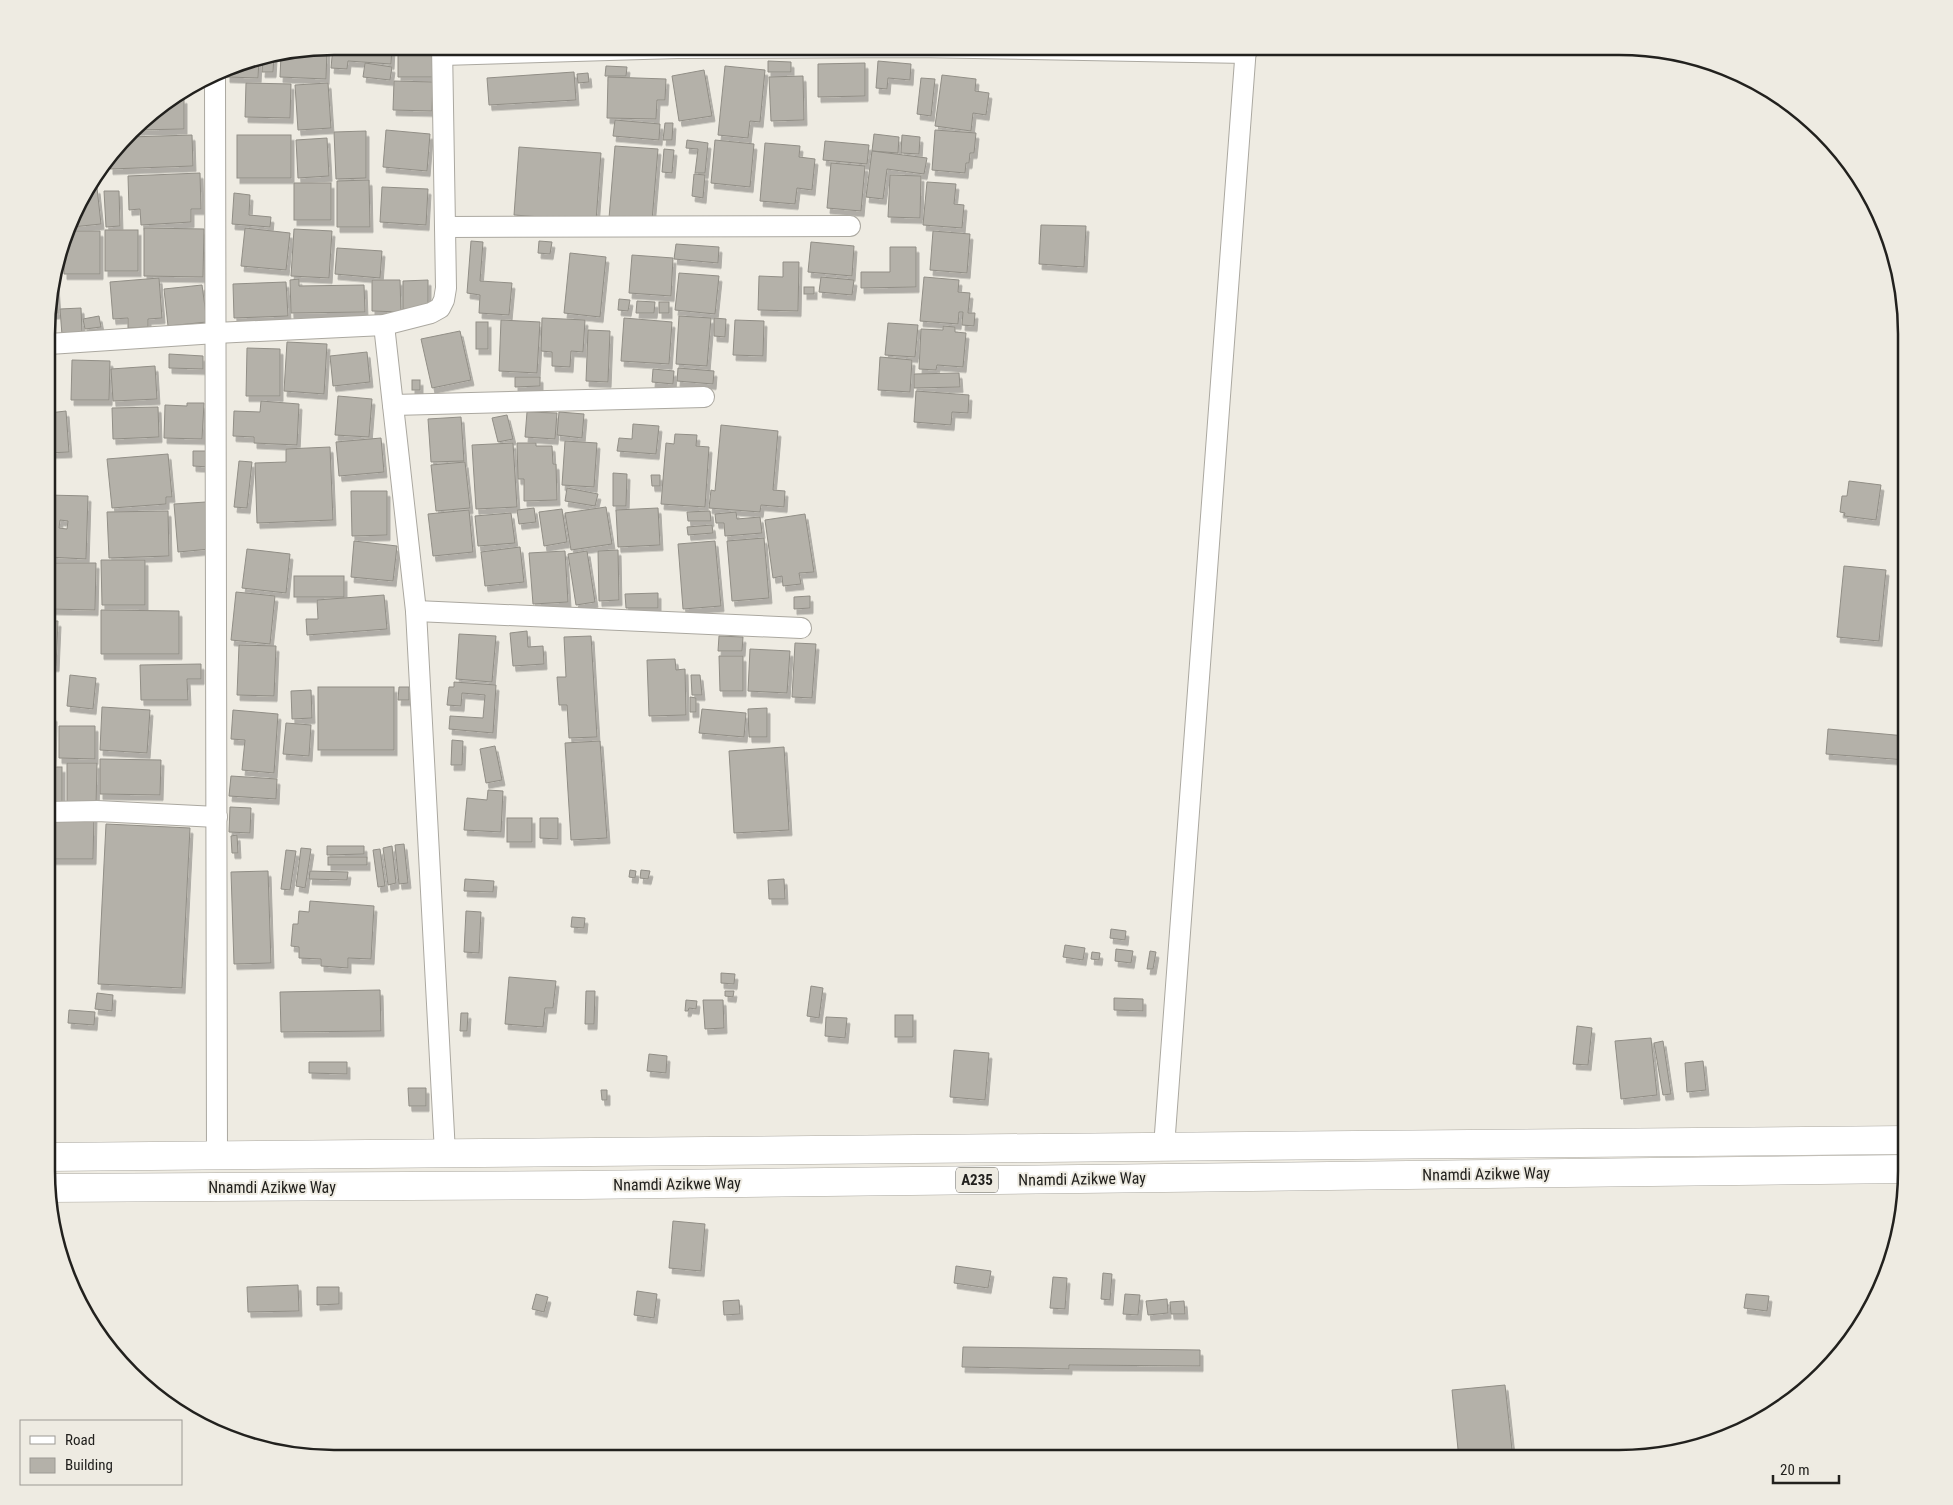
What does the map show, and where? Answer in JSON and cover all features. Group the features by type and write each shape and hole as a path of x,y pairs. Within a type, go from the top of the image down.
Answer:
{"highway":[{"name":"Nnamdi Azikwe Way","path":"55,1157 1898,1140"},
{"name":"Nnamdi Azikwe Way","path":"56,1188 582,1185 1898,1169"}],"street":[{"path":"55,344 384,325 431,313 440,308 444,300 446,288 443,55"},
{"path":"1164,1147 1246,55"},
{"path":"214,82 217,1156"},
{"path":"445,227 850,226"},
{"path":"384,325 416,611 445,1153"},
{"path":"393,405 704,397"},
{"path":"416,611 801,628"},
{"path":"55,812 97,811 217,817"}],"building":[{"path":"327,55 326,79 280,77 281,60"},
{"path":"332,55 392,55 391,64 348,61 347,69 331,68"},
{"path":"398,55 435,55 434,77 398,77"},
{"path":"768,61 791,62 791,72 768,72"},
{"path":"878,61 911,64 910,80 888,78 887,89 876,88"},
{"path":"274,62 273,72 262,72 263,65"},
{"path":"365,63 392,67 390,80 363,77"},
{"path":"865,63 865,96 818,97 818,64"},
{"path":"259,66 258,78 227,77 244,70"},
{"path":"606,66 627,67 626,76 605,76"},
{"path":"725,66 765,70 760,122 750,121 748,138 718,135"},
{"path":"704,70 712,116 679,121 672,76"},
{"path":"574,72 576,100 489,105 487,78"},
{"path":"588,73 589,82 578,83 577,74"},
{"path":"942,75 976,79 975,91 989,93 986,115 973,113 971,131 935,126"},
{"path":"803,76 804,120 771,121 769,77"},
{"path":"608,77 666,79 665,100 657,100 656,119 607,118"},
{"path":"921,78 935,79 931,116 917,114"},
{"path":"394,81 433,82 432,111 393,110"},
{"path":"246,83 291,84 290,118 245,117"},
{"path":"328,83 331,128 298,130 295,85"},
{"path":"184,99 184,129 144,130"},
{"path":"615,120 660,124 659,140 613,136"},
{"path":"665,123 673,123 672,140 663,140"},
{"path":"386,130 430,134 427,171 383,167"},
{"path":"935,130 976,133 974,153 970,153 965,173 932,170"},
{"path":"366,131 366,178 336,179 334,132"},
{"path":"874,134 899,137 898,153 872,151"},
{"path":"192,135 193,166 110,169 124,150 137,137"},
{"path":"237,135 291,135 291,178 237,178"},
{"path":"902,135 920,137 919,154 901,153"},
{"path":"327,138 329,176 298,178 296,140"},
{"path":"687,140 708,143 705,173 695,173 698,149 686,148"},
{"path":"715,140 754,144 750,187 711,183"},
{"path":"825,141 869,145 867,164 823,160"},
{"path":"765,143 800,146 799,157 815,159 812,190 797,188 795,204 760,201"},
{"path":"615,146 658,149 652,221 609,218"},
{"path":"519,147 601,153 596,221 514,215"},
{"path":"664,149 674,150 672,173 662,172"},
{"path":"872,151 927,158 924,174 887,169 883,199 866,197"},
{"path":"831,163 865,166 861,211 827,208"},
{"path":"200,173 201,209 191,209 191,222 141,225 140,209 129,210 128,176"},
{"path":"694,174 705,175 703,198 692,196"},
{"path":"890,175 921,176 920,218 888,217"},
{"path":"369,180 370,227 337,227 337,181"},
{"path":"927,182 956,184 954,204 964,205 962,228 923,225"},
{"path":"294,183 331,183 331,220 294,220"},
{"path":"382,187 428,189 426,225 380,222"},
{"path":"96,188 101,224 76,227 92,195"},
{"path":"104,191 119,191 120,226 106,227"},
{"path":"234,193 250,195 249,215 271,217 270,227 232,224"},
{"path":"1041,225 1086,226 1084,267 1039,264"},
{"path":"144,228 204,229 203,277 144,276"},
{"path":"245,228 290,233 286,270 241,266"},
{"path":"294,229 332,231 329,278 291,276"},
{"path":"105,230 138,230 138,271 105,271"},
{"path":"75,231 100,231 100,274 64,274 64,266"},
{"path":"933,231 970,234 967,273 930,270"},
{"path":"471,241 483,242 480,281 512,283 509,315 479,313 480,295 467,293"},
{"path":"539,241 552,242 550,254 538,253"},
{"path":"811,242 854,246 852,276 808,272"},
{"path":"676,244 719,247 718,263 674,259"},
{"path":"890,247 916,247 916,287 861,288 861,272 890,272"},
{"path":"337,248 382,251 380,278 335,274"},
{"path":"570,253 606,257 600,317 564,313"},
{"path":"632,255 673,258 671,296 629,293"},
{"path":"783,262 799,262 798,311 758,310 759,276 783,277"},
{"path":"679,273 719,276 715,314 675,310"},
{"path":"821,277 854,280 852,295 819,292"},
{"path":"924,277 959,280 958,292 970,293 968,313 975,313 974,326 962,325 963,312 959,312 958,324 920,321"},
{"path":"159,278 162,318 148,319 148,327 128,328 128,318 113,319 110,282"},
{"path":"299,279 299,286 364,285 365,312 291,313 290,280"},
{"path":"372,280 400,280 401,312 372,311"},
{"path":"428,280 428,309 403,309 403,281"},
{"path":"286,282 288,316 234,318 233,284"},
{"path":"202,285 207,322 168,326 164,289"},
{"path":"804,287 814,287 814,294 804,294"},
{"path":"619,299 630,300 628,311 618,310"},
{"path":"637,301 655,302 654,313 636,313"},
{"path":"659,302 669,302 669,313 659,313"},
{"path":"81,308 82,333 62,335 60,309"},
{"path":"99,316 101,327 85,329 83,319"},
{"path":"679,316 711,318 707,366 676,364"},
{"path":"542,318 585,320 583,352 571,351 570,367 552,366 552,352 541,351"},
{"path":"624,318 672,322 669,364 621,361"},
{"path":"714,318 726,319 725,337 714,336"},
{"path":"501,320 540,322 537,373 499,371"},
{"path":"735,320 764,321 763,356 733,355"},
{"path":"476,322 488,322 488,349 476,349"},
{"path":"888,323 918,325 915,357 885,355"},
{"path":"943,326 955,327 955,332 966,333 963,367 937,365 936,370 919,369 921,329 943,330"},
{"path":"588,330 610,331 608,382 586,381"},
{"path":"460,331 471,380 432,388 421,339"},
{"path":"287,342 327,344 324,394 284,391"},
{"path":"247,348 280,349 280,396 246,396"},
{"path":"367,352 370,382 333,386 330,356"},
{"path":"169,354 203,356 203,369 169,368"},
{"path":"880,357 912,360 910,392 878,390"},
{"path":"72,360 110,361 109,400 71,400"},
{"path":"155,366 157,399 113,401 111,369"},
{"path":"678,368 714,371 713,384 677,381"},
{"path":"653,369 674,371 673,384 652,382"},
{"path":"959,373 960,387 914,388 914,374"},
{"path":"515,377 540,377 540,386 515,387"},
{"path":"412,380 420,380 420,390 412,390"},
{"path":"916,391 969,395 968,413 952,412 951,425 914,422"},
{"path":"338,396 372,399 369,437 335,435"},
{"path":"261,401 299,404 297,445 254,443 254,437 233,436 234,411 260,412"},
{"path":"187,403 204,403 202,439 164,438 165,405 187,406"},
{"path":"158,407 159,437 113,439 112,408"},
{"path":"66,411 69,452 55,453 55,412"},
{"path":"527,412 557,413 555,439 525,437"},
{"path":"559,412 584,414 582,438 557,435"},
{"path":"507,415 513,439 498,442 492,418"},
{"path":"461,417 464,461 431,462 428,419"},
{"path":"633,424 659,426 656,454 617,451 619,438 632,439"},
{"path":"721,425 778,431 773,490 785,491 784,507 761,505 760,512 709,508 711,490 715,491"},
{"path":"675,434 697,435 696,446 709,447 705,507 661,504 666,443 674,444"},
{"path":"381,438 384,472 339,476 336,442"},
{"path":"565,441 597,443 594,487 562,485"},
{"path":"513,443 517,507 476,509 472,445"},
{"path":"517,443 536,443 536,446 552,446 553,464 556,464 557,500 524,501 524,479 518,479"},
{"path":"330,447 333,520 257,523 255,463 286,462 286,449"},
{"path":"193,451 210,451 209,467 193,466"},
{"path":"168,454 172,497 166,497 166,504 112,508 107,459"},
{"path":"239,461 252,462 247,508 234,507"},
{"path":"465,462 470,508 436,511 431,465"},
{"path":"613,473 627,474 626,506 613,506"},
{"path":"651,475 660,475 660,486 652,486"},
{"path":"1849,481 1881,485 1876,520 1844,516 1845,513 1840,512 1842,496 1847,496"},
{"path":"567,488 598,494 595,506 565,501"},
{"path":"351,491 387,491 387,535 352,536"},
{"path":"55,495 88,496 86,559 55,557","holes":["60,520 68,521 67,529 59,528"]},
{"path":"206,502 210,549 178,552 174,504"},
{"path":"606,507 612,544 571,550 565,513"},
{"path":"534,508 536,522 519,524 517,510"},
{"path":"658,508 660,545 618,547 616,510"},
{"path":"562,509 567,542 544,546 539,512"},
{"path":"469,510 473,552 433,556 428,514"},
{"path":"168,511 169,556 109,558 107,512"},
{"path":"710,511 711,521 688,521 687,512"},
{"path":"736,512 737,519 760,517 762,533 725,536 724,523 716,523 715,514"},
{"path":"511,513 515,543 478,546 475,516"},
{"path":"805,514 814,572 799,573 801,584 783,586 782,576 773,578 765,520"},
{"path":"712,525 713,533 688,535 687,527"},
{"path":"764,538 769,598 732,601 727,541"},
{"path":"354,541 397,546 393,581 351,577"},
{"path":"715,541 721,606 683,609 678,544"},
{"path":"520,547 524,582 485,586 481,552"},
{"path":"247,549 290,554 286,593 242,588"},
{"path":"618,550 619,600 599,601 598,551"},
{"path":"565,551 568,602 533,604 529,553"},
{"path":"587,551 595,602 576,605 568,554"},
{"path":"101,560 145,560 145,605 102,605"},
{"path":"55,563 96,563 95,610 55,609"},
{"path":"1844,566 1886,570 1879,641 1837,637"},
{"path":"294,576 344,576 344,597 294,597"},
{"path":"236,592 275,596 270,644 231,640"},
{"path":"658,593 658,608 626,608 625,594"},
{"path":"384,595 387,629 307,635 306,619 318,619 317,600"},
{"path":"810,596 810,608 794,609 794,597"},
{"path":"101,610 179,611 179,654 101,654"},
{"path":"55,621 58,621 56,666"},
{"path":"527,631 528,647 543,646 544,664 513,666 510,633"},
{"path":"459,634 496,636 492,682 456,679"},
{"path":"591,636 597,737 569,738 567,705 559,705 557,677 566,677 564,637"},
{"path":"719,636 743,637 742,651 718,651"},
{"path":"795,643 816,644 812,698 792,697"},
{"path":"239,645 276,646 274,696 237,695"},
{"path":"750,649 790,651 787,693 748,691"},
{"path":"719,656 743,656 743,691 720,691"},
{"path":"675,659 676,670 685,669 686,715 649,716 647,660"},
{"path":"201,664 201,679 187,679 188,700 141,700 140,665"},
{"path":"70,675 96,678 93,709 67,706"},
{"path":"691,675 700,675 702,695 692,695"},
{"path":"454,682 496,685 493,733 449,729 450,716 483,718 485,695 462,693 461,706 447,705 449,687 454,687"},
{"path":"318,687 394,687 394,750 318,750"},
{"path":"399,687 409,687 409,700 398,700"},
{"path":"311,690 312,718 292,719 291,691"},
{"path":"690,697 696,698 696,712 690,712"},
{"path":"102,707 150,710 147,753 100,750"},
{"path":"767,708 767,737 749,737 748,709"},
{"path":"702,709 746,713 744,737 699,733"},
{"path":"233,710 278,714 274,773 242,770 245,740 231,739"},
{"path":"286,723 311,725 309,756 283,754"},
{"path":"59,726 95,726 95,759 59,758"},
{"path":"1828,729 1898,735 1898,759 1826,754"},
{"path":"452,740 463,741 462,765 451,765"},
{"path":"600,741 607,838 571,840 565,743"},
{"path":"495,746 502,780 486,783 480,749"},
{"path":"784,747 789,830 734,833 729,751"},
{"path":"100,759 161,760 160,795 100,794"},
{"path":"67,763 97,763 96,807 67,806"},
{"path":"55,767 62,767 62,806 55,806"},
{"path":"231,776 277,779 276,799 229,796"},
{"path":"488,790 503,791 501,832 464,830 467,798 487,800"},
{"path":"230,807 251,808 250,833 229,832"},
{"path":"55,813 94,814 93,859 55,859"},
{"path":"507,818 532,818 532,842 507,842"},
{"path":"540,818 558,818 558,839 540,838"},
{"path":"106,824 190,828 182,988 98,984"},
{"path":"237,835 238,853 232,853 231,836"},
{"path":"404,844 408,883 399,884 395,845"},
{"path":"327,846 364,846 364,854 327,855"},
{"path":"392,846 396,883 388,885 383,848"},
{"path":"301,848 311,849 305,888 296,886"},
{"path":"380,849 385,886 378,887 373,850"},
{"path":"286,850 296,851 290,890 281,889"},
{"path":"328,857 367,857 367,865 328,865"},
{"path":"630,870 636,871 635,878 629,877"},
{"path":"641,870 650,871 648,879 640,878"},
{"path":"268,871 271,963 234,964 231,872"},
{"path":"310,871 348,872 347,880 309,879"},
{"path":"465,879 494,881 493,892 464,891"},
{"path":"784,879 785,899 769,899 768,880"},
{"path":"310,901 374,906 371,959 348,958 348,968 321,966 321,959 299,958 299,947 291,946 293,924 298,924 299,911 309,912"},
{"path":"466,911 481,912 479,953 464,952"},
{"path":"572,917 585,918 584,928 571,927"},
{"path":"1111,929 1126,931 1125,940 1110,938"},
{"path":"1065,945 1085,948 1083,960 1063,957"},
{"path":"1116,949 1133,951 1131,963 1115,961"},
{"path":"1150,951 1156,952 1153,969 1147,969"},
{"path":"1092,952 1100,953 1099,960 1091,959"},
{"path":"721,973 735,974 734,984 721,983"},
{"path":"509,977 556,981 553,1008 545,1008 543,1027 505,1024"},
{"path":"811,986 823,988 819,1018 807,1016"},
{"path":"380,990 381,1031 281,1032 280,992"},
{"path":"586,991 595,991 594,1024 585,1024"},
{"path":"725,991 734,991 733,997 725,996"},
{"path":"97,993 113,995 112,1011 95,1009"},
{"path":"1114,998 1143,999 1143,1011 1114,1010"},
{"path":"686,1000 697,1001 696,1009 689,1008 688,1011 685,1011"},
{"path":"703,1000 723,1000 724,1028 705,1029"},
{"path":"69,1010 95,1012 94,1025 68,1023"},
{"path":"461,1013 468,1013 467,1031 460,1031"},
{"path":"895,1015 913,1015 913,1037 895,1037"},
{"path":"826,1017 847,1018 845,1038 825,1036"},
{"path":"1577,1026 1592,1028 1588,1065 1573,1064"},
{"path":"1651,1038 1657,1095 1621,1099 1615,1041"},
{"path":"1663,1041 1671,1094 1663,1095 1654,1043"},
{"path":"954,1050 989,1053 985,1100 950,1097"},
{"path":"649,1054 667,1056 666,1073 647,1071"},
{"path":"1703,1061 1706,1090 1687,1092 1685,1063"},
{"path":"309,1062 347,1062 347,1074 309,1073"},
{"path":"408,1088 426,1088 426,1106 409,1106"},
{"path":"601,1090 607,1090 607,1100 602,1100"},
{"path":"673,1221 705,1224 701,1271 669,1268"},
{"path":"956,1266 991,1271 988,1288 954,1283"},
{"path":"1103,1273 1112,1274 1110,1300 1101,1299"},
{"path":"1053,1277 1067,1278 1065,1309 1050,1308"},
{"path":"298,1285 299,1311 248,1312 247,1287"},
{"path":"317,1287 339,1287 339,1304 317,1305"},
{"path":"637,1291 657,1294 654,1318 634,1315"},
{"path":"536,1294 548,1297 544,1312 532,1309"},
{"path":"1125,1294 1140,1295 1138,1315 1123,1314"},
{"path":"1746,1294 1769,1296 1767,1311 1744,1308"},
{"path":"1167,1299 1168,1313 1148,1315 1146,1301"},
{"path":"739,1300 740,1314 724,1315 723,1301"},
{"path":"1184,1301 1185,1314 1171,1314 1170,1302"},
{"path":"963,1347 1200,1350 1200,1366 1069,1365 1069,1369 962,1367"},
{"path":"1505,1385 1512,1450 1458,1450 1452,1390"}]}
